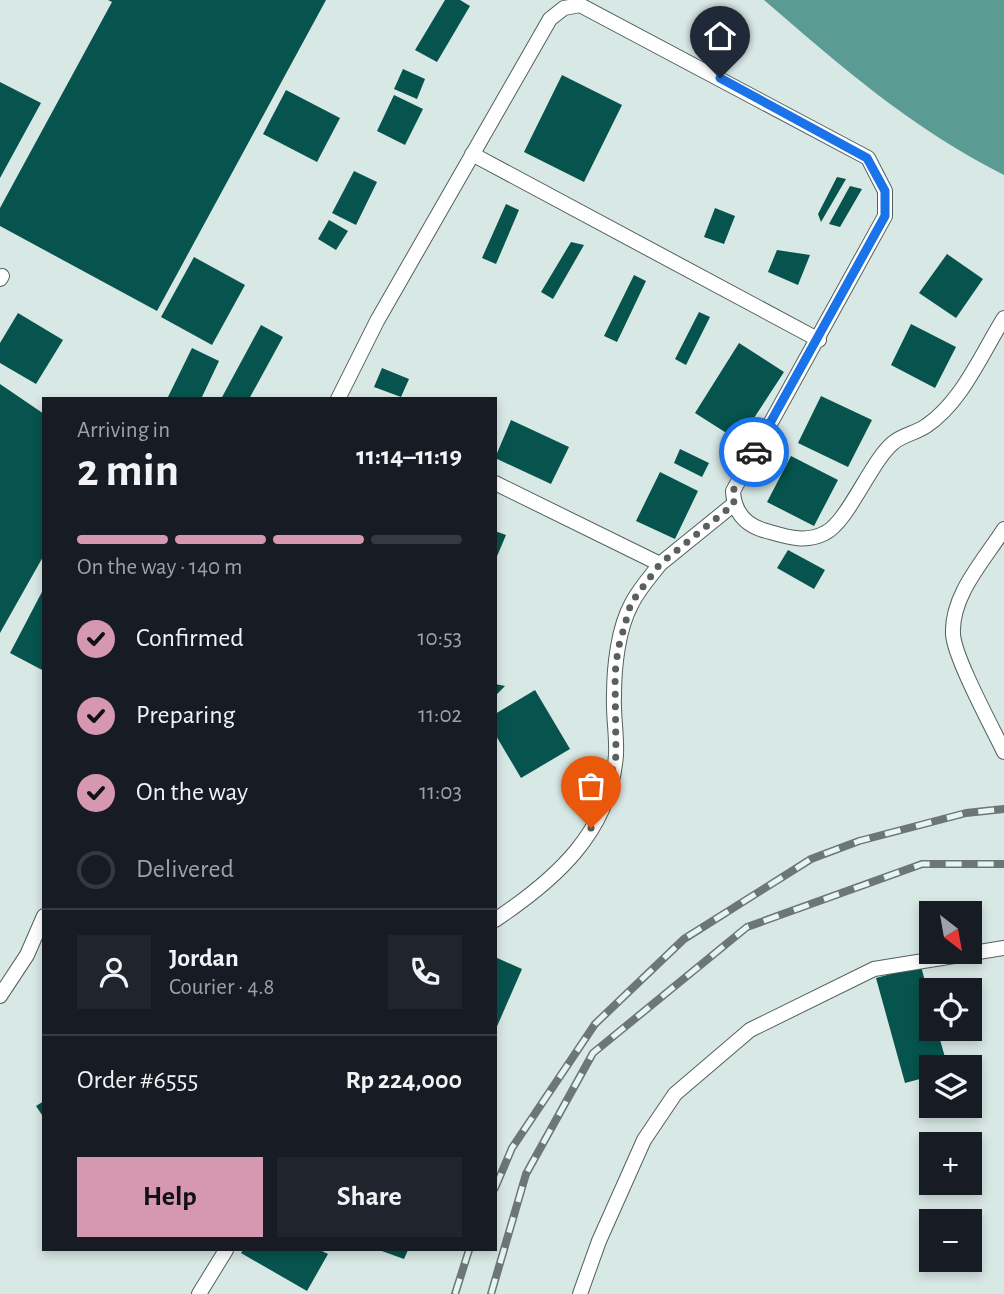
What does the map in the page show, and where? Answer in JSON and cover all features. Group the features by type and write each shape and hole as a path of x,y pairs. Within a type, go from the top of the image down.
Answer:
{"lane":[{"path":"339,397 377,321 550,19 564,8 580,5 867,158 885,191 885,216 819,340 733,491 734,504 741,518 756,528 794,539 812,539 829,531 892,443 926,426 951,404 1004,317"},
{"path":"472,154 819,340"},
{"path":"497,483 660,564"},
{"path":"497,919 541,890 579,849 603,807 616,756 614,696 618,649 631,603 660,564 734,504"},
{"path":"1001,534 973,573 957,609 953,634 958,652 1004,752"},
{"path":"0,996 27,955 42,921"},
{"path":"580,1294 599,1241 644,1140 675,1094 750,1030 874,969 1004,948"},
{"path":"199,1294 225,1251"}],"water":[{"path":"764,0 1004,0 1004,175 939,138 909,117 850,73"}],"building":[{"path":"108,0 326,0 157,311 0,226 0,208 112,2"},
{"path":"445,0 460,0 470,6 437,62 415,50"},
{"path":"403,69 425,79 417,99 394,89"},
{"path":"562,75 622,105 584,182 524,152"},
{"path":"0,82 41,103 0,178"},
{"path":"286,90 340,118 317,162 263,134"},
{"path":"394,95 423,109 405,145 377,131"},
{"path":"354,171 377,182 356,225 332,213"},
{"path":"837,177 846,179 821,222 818,214"},
{"path":"850,186 862,189 840,227 829,224"},
{"path":"506,204 519,210 496,264 482,258"},
{"path":"715,208 735,216 724,244 704,237"},
{"path":"329,220 348,231 336,250 318,239"},
{"path":"571,242 584,245 553,299 541,292"},
{"path":"777,250 810,255 798,285 768,272"},
{"path":"947,254 983,279 956,318 919,293"},
{"path":"194,257 245,285 212,345 161,317"},
{"path":"634,275 646,281 617,342 604,336"},
{"path":"699,312 710,317 686,365 675,359"},
{"path":"18,313 63,340 36,384 0,363 0,343"},
{"path":"911,324 956,347 935,388 891,365"},
{"path":"261,325 283,337 250,397 222,397"},
{"path":"739,343 784,372 739,441 695,413"},
{"path":"192,348 219,361 202,397 168,397"},
{"path":"382,368 409,379 401,397 374,387"},
{"path":"0,384 42,413 42,559 0,633"},
{"path":"821,396 872,420 848,467 798,443"},
{"path":"511,420 569,447 551,484 497,459"},
{"path":"680,449 709,463 702,477 674,463"},
{"path":"791,456 838,480 814,526 767,502"},
{"path":"660,472 698,491 675,539 636,521"},
{"path":"497,532 506,535 497,556"},
{"path":"788,550 825,570 814,589 777,568"},
{"path":"42,592 42,670 10,653"},
{"path":"497,684 505,686 497,694"},
{"path":"535,690 570,749 521,778 497,737 497,713"},
{"path":"497,958 522,969 497,1026"},
{"path":"921,966 924,978 919,978 919,1041 940,1041 944,1055 919,1055 919,1079 905,1083 876,978"},
{"path":"42,1102 42,1115 36,1106"},
{"path":"322,1251 328,1254 307,1291 241,1253"},
{"path":"382,1251 408,1251 404,1259"}],"railway":[{"path":"497,1183 512,1148 595,1024 684,939 811,859 859,841 966,813 1004,809"},
{"path":"491,1294 526,1174 593,1053 747,927 922,864 1004,864"},
{"path":"455,1294 469,1251"}],"way so far":[{"path":"591,828 603,807 616,756 615,674 618,649 631,603 660,564 734,504 733,491 754,452"}],"route":[{"path":"720,78 867,158 885,191 885,216 819,340 754,452"}]}
